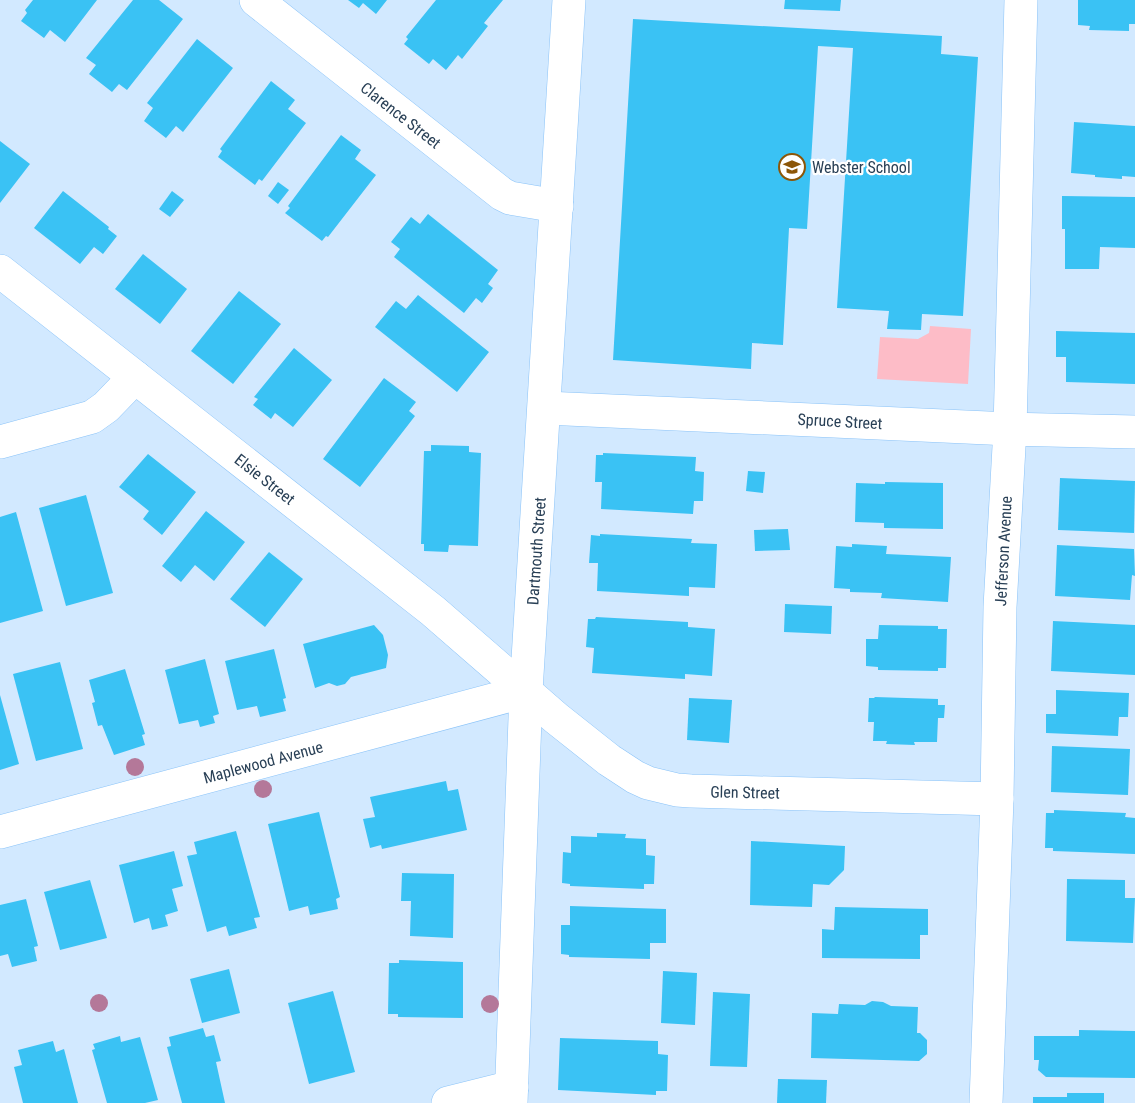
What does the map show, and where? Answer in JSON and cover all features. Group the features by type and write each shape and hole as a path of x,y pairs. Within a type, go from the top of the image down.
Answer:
{"street":[{"name":"Clarence Street","path":"256,0 502,194 510,198 557,206"},
{"name":"Dartmouth Street","path":"511,1095 526,691 569,0"},
{"name":"Jefferson Avenue","path":"986,1103 997,799 1000,606 1010,429 1021,0"},
{"name":"Elsie Street","path":"0,271 433,611 526,691"},
{"path":"0,442 92,417 106,407 135,377"},
{"name":"Spruce Street","path":"545,408 1010,429 1135,432"},
{"name":"Glen Street","path":"526,691 556,718 622,769 648,783 670,789 997,799"},
{"name":"Maplewood Avenue","path":"0,832 526,691"},
{"path":"448,1103 511,1095"}],"shaded area":[{"path":"930,326 971,329 968,384 877,379 880,337 918,339 929,333"}],"building":[{"path":"33,0 97,0 65,42 50,30 44,38 21,21 27,13 25,10"},
{"path":"133,0 159,0 183,19 127,90 119,84 112,92 89,74 96,65 86,58"},
{"path":"348,0 387,0 376,14 363,3 359,8"},
{"path":"436,0 503,0 484,23 488,26 462,59 458,55 446,70 433,59 429,64 404,44 408,39 406,37"},
{"path":"785,0 841,0 840,11 784,9"},
{"path":"1078,0 1135,0 1135,24 1129,24 1129,31 1089,30 1090,26 1078,25"},
{"name":"Webster School","path":"633,19 942,36 941,54 978,57 963,316 922,314 921,330 887,329 889,311 837,308 853,48 818,46 807,229 789,228 783,345 752,343 751,369 613,360"},
{"path":"197,39 233,68 183,132 176,126 166,138 144,121 153,108 147,103"},
{"path":"271,81 295,100 288,109 306,123 262,181 259,179 255,185 218,157 222,151 220,149"},
{"path":"1074,122 1135,126 1135,177 1122,176 1122,179 1071,173"},
{"path":"341,135 361,150 355,159 376,175 328,237 326,236 322,241 285,213"},
{"path":"0,141 30,164 0,203"},
{"path":"278,182 289,190 278,204 268,196"},
{"path":"63,191 117,236 103,254 94,247 80,264 34,228"},
{"path":"172,191 184,200 170,217 159,209"},
{"path":"1062,196 1135,197 1135,248 1100,247 1099,269 1065,269"},
{"path":"428,214 498,270 488,284 493,288 482,303 476,298 464,313 394,257 400,249 391,242 411,217 420,224"},
{"path":"143,254 187,289 160,324 115,289"},
{"path":"239,291 281,324 233,384 191,351"},
{"path":"418,295 489,352 457,392 375,327 396,301 406,309"},
{"path":"1056,331 1135,333 1135,384 1066,382 1066,357 1056,357"},
{"path":"294,348 332,380 293,427 275,413 271,419 253,405 258,399 254,397"},
{"path":"384,378 416,402 409,411 415,416 360,487 323,459"},
{"path":"431,445 469,446 469,452 481,453 478,546 449,545 448,552 424,551 424,544 421,544 424,451 431,451"},
{"path":"603,453 696,457 695,471 704,472 703,501 694,501 693,514 601,509 602,482 595,482 596,455 603,455"},
{"path":"148,454 196,492 162,535 143,519 149,511 119,487"},
{"path":"748,471 765,472 763,493 746,491"},
{"path":"1060,478 1135,481 1134,533 1058,530"},
{"path":"885,482 943,483 943,529 884,528 884,523 855,522 856,483 885,484"},
{"path":"86,495 113,593 66,606 39,508"},
{"path":"206,511 245,542 214,581 195,565 181,582 162,566"},
{"path":"16,512 43,611 0,623 0,517"},
{"path":"788,529 790,550 755,551 754,530"},
{"path":"600,534 692,539 691,543 717,544 715,588 689,587 689,596 597,591 598,563 589,563 591,535 600,536"},
{"path":"852,544 887,546 886,554 951,557 948,602 881,598 882,593 850,592 850,589 834,588 836,546 852,547"},
{"path":"1057,545 1134,549 1135,576 1132,575 1130,600 1055,596"},
{"path":"269,552 303,579 265,627 230,599"},
{"path":"785,604 832,606 831,634 784,632"},
{"path":"596,617 688,622 688,627 715,629 712,676 685,674 685,679 592,673 594,648 586,647 588,619"},
{"path":"1053,621 1135,625 1135,675 1051,671"},
{"path":"374,625 383,635 388,655 386,668 351,677 345,684 337,686 329,683 315,688 303,644"},
{"path":"879,625 938,626 938,629 947,629 946,668 938,668 938,671 878,670 878,667 866,666 866,639 878,639"},
{"path":"274,649 286,698 283,699 286,711 260,717 257,706 237,710 225,661"},
{"path":"205,659 219,714 213,716 215,723 200,727 198,720 179,724 165,670"},
{"path":"60,662 83,749 36,761 13,674"},
{"path":"125,669 145,734 142,735 145,745 114,755 102,725 98,726 89,680"},
{"path":"1056,690 1129,693 1128,717 1119,717 1118,736 1046,733 1046,714 1056,714"},
{"path":"0,695 19,764 0,770"},
{"path":"689,698 732,700 729,743 687,740"},
{"path":"869,698 938,699 938,705 945,705 944,718 938,718 937,742 914,742 915,745 873,741 874,722 868,722"},
{"path":"1052,746 1130,749 1128,795 1051,792"},
{"path":"446,781 448,791 458,789 467,830 382,849 381,845 370,848 363,819 375,817 370,797"},
{"path":"1054,810 1126,813 1125,817 1135,818 1135,854 1053,851 1053,848 1045,848 1046,813 1054,813"},
{"path":"319,812 340,897 336,899 338,909 310,915 308,906 289,911 268,824"},
{"path":"236,831 260,917 254,918 257,928 229,936 226,926 207,932 187,856 197,854 194,842"},
{"path":"597,833 626,834 625,838 646,839 646,855 655,856 654,884 644,884 644,889 570,886 570,884 562,883 563,852 571,853 571,836 597,837"},
{"path":"751,841 845,846 844,870 829,885 813,884 812,907 750,905"},
{"path":"174,851 183,886 172,889 178,911 165,915 168,926 152,930 149,918 134,923 119,865"},
{"path":"402,873 454,874 453,938 410,936 411,901 401,901"},
{"path":"1067,879 1125,880 1125,898 1135,898 1133,943 1066,941"},
{"path":"90,880 107,938 60,950 44,892"},
{"path":"26,899 38,946 34,947 37,961 12,967 8,954 0,956 0,905"},
{"path":"570,906 666,909 666,943 650,943 650,959 569,957 569,955 561,954 561,925 570,925"},
{"path":"835,907 928,909 928,935 920,935 920,959 822,958 822,929 834,930"},
{"path":"399,960 463,962 463,1018 398,1017 398,1014 388,1014 389,963 399,963"},
{"path":"229,969 240,1013 202,1023 190,979"},
{"path":"663,971 697,973 695,1025 661,1023"},
{"path":"333,991 355,1072 309,1084 288,1003"},
{"path":"713,992 750,994 747,1067 710,1066"},
{"path":"872,1001 883,1002 891,1006 918,1007 917,1033 927,1040 927,1054 919,1061 811,1058 812,1013 838,1014 839,1004 865,1005"},
{"path":"203,1028 206,1037 214,1035 221,1061 216,1062 225,1103 182,1103 167,1047 171,1046 169,1037"},
{"path":"1079,1030 1135,1031 1135,1078 1046,1077 1038,1070 1039,1060 1034,1060 1034,1036 1079,1036"},
{"path":"120,1036 121,1042 140,1037 158,1100 145,1103 107,1103 92,1050 95,1049 93,1044"},
{"path":"560,1038 658,1041 658,1054 668,1055 667,1091 656,1091 656,1095 558,1090"},
{"path":"53,1041 56,1052 64,1049 78,1103 23,1103 14,1067 22,1065 18,1050"},
{"path":"778,1079 827,1080 826,1103 777,1103"},
{"path":"1067,1093 1104,1093 1104,1103 1033,1103 1033,1097 1067,1097"}],"place":[{"name":"Webster School","path":"792,167"}]}
